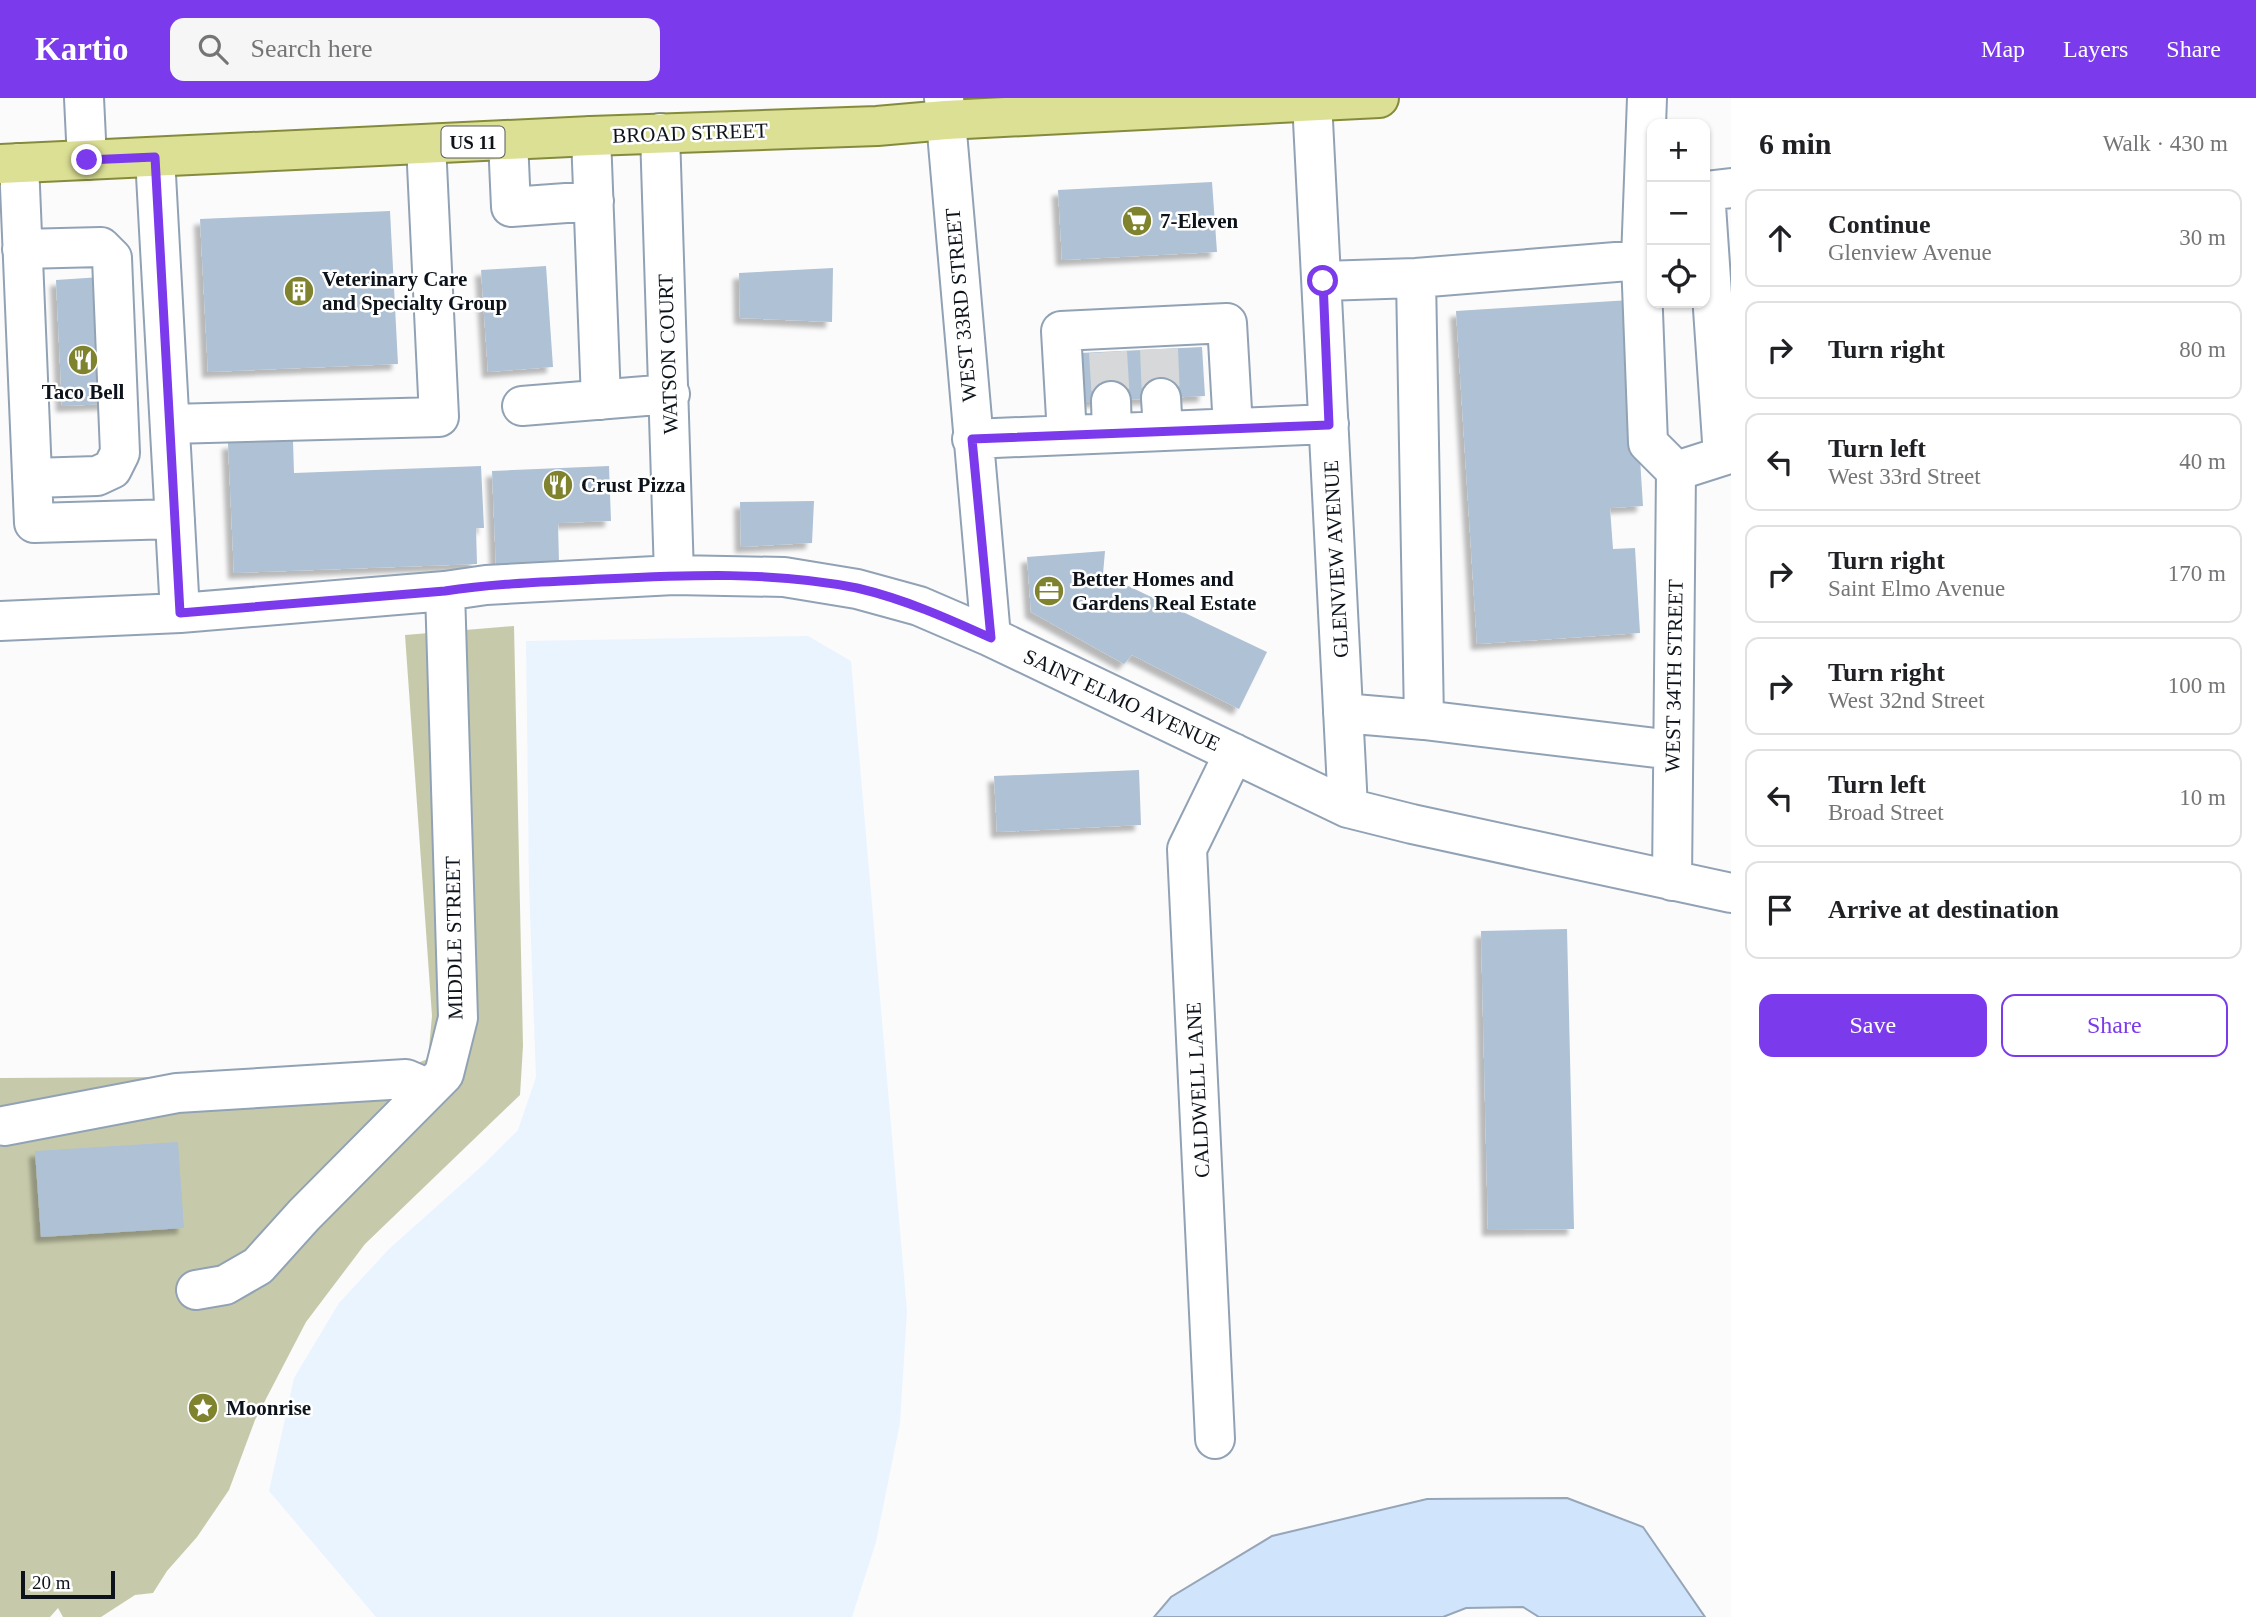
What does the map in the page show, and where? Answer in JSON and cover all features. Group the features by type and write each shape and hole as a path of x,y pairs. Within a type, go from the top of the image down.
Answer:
{"main road":[{"name":"BROAD STREET","path":"9,164 591,136 877,126 945,109 1379,98"}],"street":[{"path":"84,98 87,160"},
{"path":"1647,98 1647,119"},
{"name":"GLENVIEW AVENUE","path":"1312,101 1348,808"},
{"name":"WEST 33RD STREET","path":"945,109 991,638"},
{"name":"WATSON COURT","path":"660,133 674,575"},
{"path":"591,136 601,400"},
{"path":"508,141 511,207 594,201"},
{"path":"170,425 439,416 426,144"},
{"path":"155,157 180,613"},
{"path":"9,164 22,249 34,523 175,519"},
{"path":"1648,182 1641,261 1647,443 1676,471 1723,456 1709,245"},
{"path":"1710,190 1731,188"},
{"path":"22,249 101,247 111,258 119,425 120,453 112,469 97,476 32,478"},
{"path":"1323,281 1416,278 1641,261"},
{"path":"1416,278 1424,720"},
{"path":"1067,435 1061,331 1108,340 1158,338 1227,323 1233,428"},
{"path":"522,407 670,394"},
{"path":"972,439 1067,435 1112,417 1162,415 1233,428 1329,425"},
{"name":"WEST 34TH STREET","path":"1672,881 1676,471"},
{"name":"SAINT ELMO AVENUE","path":"0,621 180,613 445,591 486,585 674,575 784,577 857,589 919,606 1348,808 1731,893"},
{"name":"MIDDLE STREET","path":"196,1290 225,1285 258,1266 317,1201 444,1074 458,1018 445,591"},
{"path":"1343,713 1673,750"},
{"name":"CALDWELL LANE","path":"1215,1439 1187,849 1234,753"},
{"path":"4,1126 177,1093 406,1079 429,1089"}],"shaded area":[{"path":"808,636 851,661 907,1311 900,1423 876,1542 852,1617 376,1617 269,1491 294,1378 339,1303 389,1249 518,1130 536,1077 529,886 526,641"}],"green space":[{"path":"514,626 523,1046 520,1095 365,1244 306,1322 255,1420 229,1490 197,1537 167,1571 153,1593 135,1595 101,1617 63,1617 58,1608 50,1617 0,1617 0,1078 174,1077 215,1071 401,1069 428,1059 432,1016 405,635"}],"water":[{"path":"1567,1498 1643,1527 1705,1617 1539,1617 1523,1607 1466,1608 1443,1617 1154,1617 1171,1597 1272,1536 1427,1499"}],"building":[{"name":"7-Eleven","path":"1212,182 1217,252 1062,260 1058,190"},
{"name":"Veterinary Care and Specialty Group","path":"390,211 398,364 208,372 200,219"},
{"path":"546,266 553,367 488,372 481,270"},
{"path":"833,268 832,322 740,318 739,273"},
{"name":"Taco Bell","path":"101,277 108,404 62,406 56,280"},
{"path":"1630,300 1643,506 1610,508 1613,549 1635,548 1640,633 1477,644 1456,311"},
{"path":"1202,347 1205,396 1083,402 1080,353"},
{"path":"293,441 294,473 481,466 484,528 476,528 477,564 234,573 228,443"},
{"path":"609,466 611,521 558,523 559,563 496,566 492,471"},
{"path":"814,501 812,543 741,547 740,502"},
{"path":"1105,551 1103,574 1267,652 1239,709 1132,655 1124,664 1031,612 1027,557"},
{"path":"1139,770 1141,825 997,832 994,776"},
{"path":"1567,929 1574,1229 1488,1230 1481,931"},
{"path":"178,1142 184,1228 41,1237 35,1151"}],"tunnel":[{"path":"1159,349 1161,398"},
{"path":"1108,352 1111,401"}],"place":[{"name":"7-Eleven","path":"1137,221"},
{"name":"Veterinary Care and Specialty Group","path":"299,291"},
{"name":"Taco Bell","path":"83,360"},
{"name":"Crust Pizza","path":"558,485"},
{"name":"Better Homes and Gardens Real Estate","path":"1049,591"},
{"name":"Moonrise","path":"203,1408"}],"route":[{"path":"87,160 155,157 180,613 445,591 486,585 674,575 784,577 857,589 919,606 991,638 972,439 1329,425 1323,281"}]}
